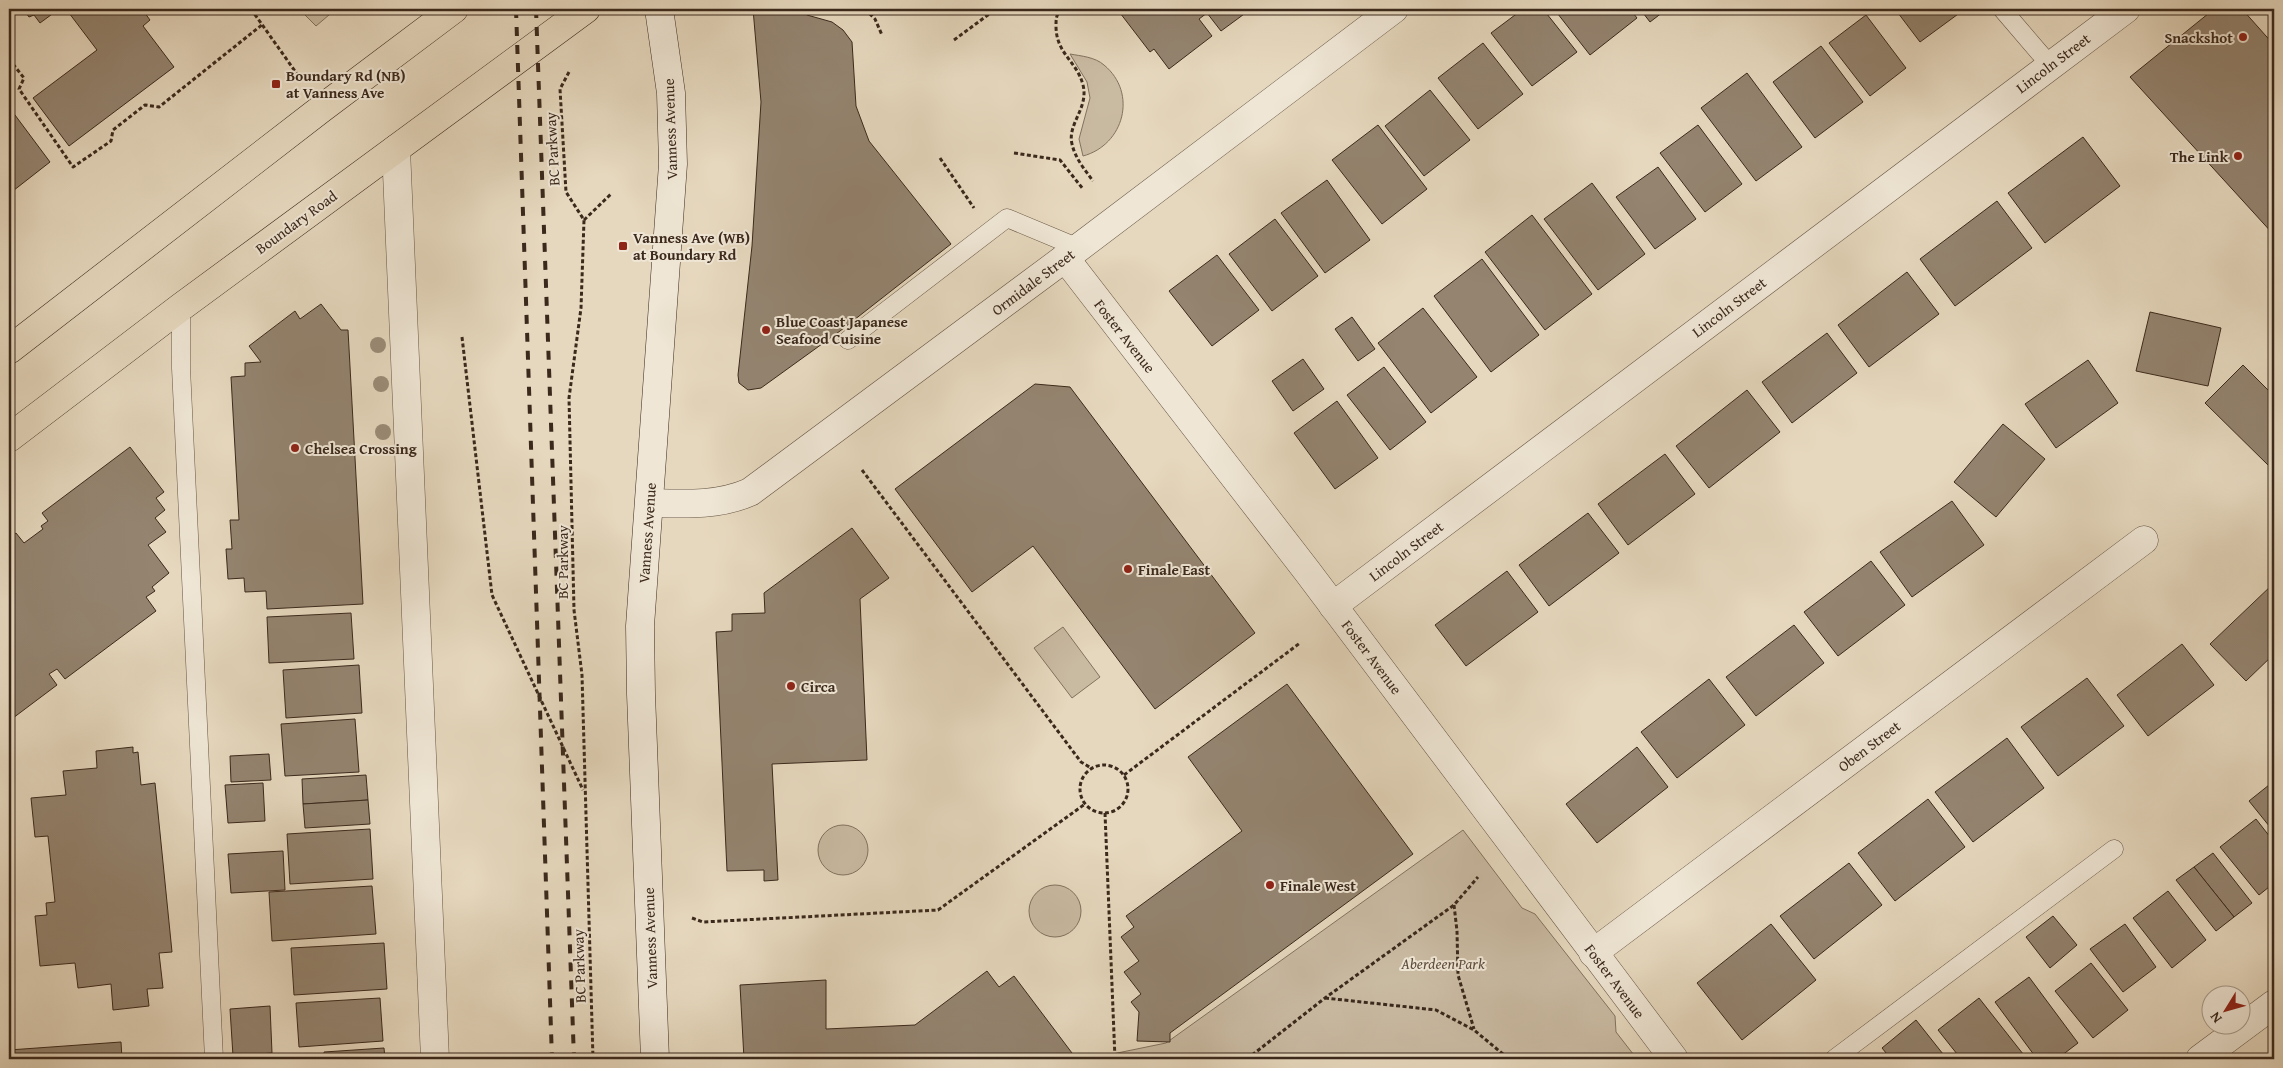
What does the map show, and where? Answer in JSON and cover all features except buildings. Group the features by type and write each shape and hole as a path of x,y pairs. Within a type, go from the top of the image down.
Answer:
{"main road":[{"path":"9,350 321,109 454,9"},
{"name":"Boundary Road","path":"9,438 180,307 586,9"}],"street":[{"name":"Vanness Avenue","path":"655,1059 640,636 673,164 671,92 658,9"},
{"name":"Ormidale Street","path":"650,503 706,503 732,500 750,492 1072,253 1394,9"},
{"name":"Lincoln Street","path":"1333,606 2126,9"},
{"path":"396,149 435,1059"},
{"name":"Foster Avenue","path":"1072,253 1333,606 1674,1059"},
{"name":"Oben Street","path":"1593,953 2144,540"},
{"path":"2200,1059 2274,1004"}],"lane":[{"path":"2002,9 2050,65"},
{"path":"848,340 1007,218 1072,253"},
{"path":"180,307 181,368 214,1059"},
{"path":"1834,1059 2114,849"}],"path":[{"path":"251,9 321,109"},
{"path":"865,9 876,19 882,35"},
{"path":"954,40 996,9"},
{"path":"1052,9 1058,12"},
{"path":"1062,9 1058,12 1056,40 1083,83 1085,101 1074,126 1071,143 1080,162 1093,181"},
{"path":"9,59 24,78 19,89 73,167 111,141 113,130 144,105 159,107 263,24"},
{"name":"BC Parkway","path":"569,72 560,90 566,192 584,220 581,308 569,398 574,610 582,675 592,1059"},
{"path":"1014,154 1060,160 1083,189"},
{"path":"940,158 990,231"},
{"path":"584,220 611,194"},
{"path":"462,337 492,594 585,793"},
{"path":"862,470 1081,762 1091,768"},
{"path":"1124,775 1300,644"},
{"path":"1106,764 1119,770 1124,775 1128,789 1124,802 1119,808 1105,813 1091,809 1085,804 1080,788 1085,773 1091,768 1106,764"},
{"path":"692,918 703,922 938,910 1085,804"},
{"path":"1105,813 1115,1059"},
{"path":"1247,1059 1325,998 1454,905 1478,877"},
{"path":"1454,905 1458,931 1458,975 1474,1030"},
{"path":"1325,998 1436,1010 1474,1030 1509,1059"}],"green space":[{"path":"299,9 336,9 316,26"},
{"path":"1070,54 1083,56 1104,65 1115,76 1121,89 1123,103 1122,117 1117,130 1097,150 1083,156 1079,139 1090,98 1087,82"},
{"path":"1063,627 1100,677 1072,698 1034,648"},
{"path":"848,825 861,832 867,840 867,860 861,868 853,874 838,875 825,868 819,860 818,845 825,832 833,826"},
{"name":"Aberdeen Park","path":"1463,830 1522,908 1535,914 1615,1016 1616,1032 1637,1059 1088,1059 1166,1043"},
{"path":"1055,885 1065,887 1073,893 1079,901 1081,911 1079,921 1073,929 1065,935 1055,937 1045,935 1037,929 1031,921 1029,911 1031,901 1037,893 1045,887"}],"railway":[{"path":"516,9 552,1059"},
{"path":"536,9 574,1059"}],"place":[{"name":"Snackshot","path":"2243,37"},
{"name":"Boundary Rd (NB) at Vanness Ave","path":"276,84"},
{"name":"The Link","path":"2238,156"},
{"name":"Vanness Ave (WB) at Boundary Rd","path":"623,246"},
{"name":"Blue Coast Japanese Seafood Cuisine","path":"766,330"},
{"name":"Chelsea Crossing","path":"295,448"},
{"name":"Finale East","path":"1128,569"},
{"name":"Circa","path":"791,686"},
{"name":"Finale West","path":"1270,885"}]}
